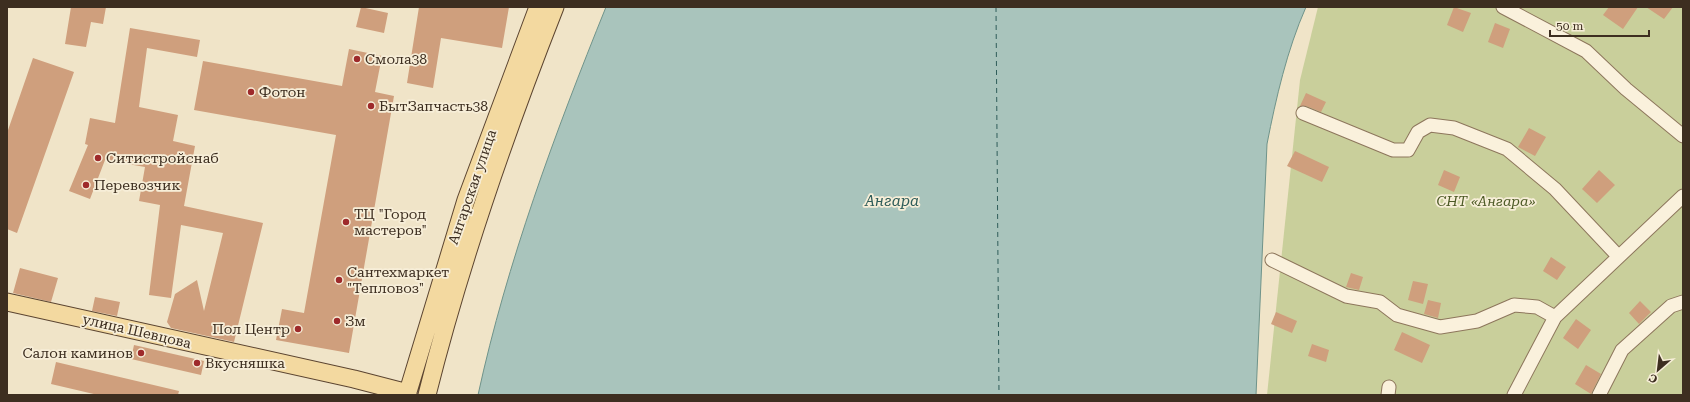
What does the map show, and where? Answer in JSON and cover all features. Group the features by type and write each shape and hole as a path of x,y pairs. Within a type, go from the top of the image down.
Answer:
{"main road":[{"name":"Ангарская улица","path":"408,394 466,200 538,7"},
{"name":"Ангарская улица","path":"428,393 483,200 521,94 555,7"},
{"name":"улица Шевцова","path":"7,302 354,379 408,394"}],"street":[{"path":"1503,7 1586,51 1626,89 1683,136"},
{"path":"1303,113 1393,150 1408,150 1418,132 1430,125 1454,128 1507,149 1555,190 1618,256"},
{"path":"1514,395 1555,317 1683,196"},
{"path":"1272,260 1346,296 1380,302 1397,315 1440,327 1477,321 1514,305 1536,307 1555,317"},
{"path":"1599,395 1622,350 1671,306 1683,302"}],"green space":[{"name":"СНТ «Ангара»","path":"1318,7 1683,7 1683,395 1267,395 1300,80"}],"water":[{"name":"Ангара","path":"606,7 1306,7 1293,40 1283,74 1267,144 1256,395 478,395 503,296 534,198"}],"building":[{"path":"71,7 106,7 103,24 91,22 86,47 65,44"},
{"path":"361,7 388,13 384,33 356,27"},
{"path":"419,7 509,7 502,48 441,38 433,88 407,83"},
{"path":"1454,7 1471,13 1463,32 1447,25"},
{"path":"1609,7 1638,7 1623,29 1603,15"},
{"path":"1646,7 1673,7 1664,19"},
{"path":"1495,23 1510,29 1503,48 1488,42"},
{"path":"130,28 200,40 197,57 147,48 139,107 178,115 173,141 195,146 184,206 263,223 234,342 171,328 167,322 175,294 197,280 204,311 223,233 181,225 171,298 149,295 160,205 139,201 145,167 105,160 90,199 69,191 88,145 85,144 90,118 115,123"},
{"name":"ТЦ \"Город мастеров\"","path":"349,49 382,56 375,92 394,96 349,353 276,340 282,309 304,313 336,135 194,110 203,61 342,86"},
{"path":"33,58 74,72 17,233 7,229 7,133"},
{"path":"1306,93 1326,102 1321,112 1306,106 1300,106"},
{"path":"1529,128 1546,137 1535,156 1518,147"},
{"path":"1295,151 1329,167 1322,182 1287,166"},
{"path":"1444,170 1460,177 1454,192 1438,185"},
{"path":"1599,170 1615,185 1597,203 1582,189"},
{"path":"1551,257 1566,267 1557,280 1543,271"},
{"path":"20,268 58,278 51,302 13,293"},
{"path":"1351,273 1363,277 1359,290 1346,287"},
{"path":"1413,281 1428,284 1423,304 1408,300"},
{"path":"95,297 120,302 117,316 92,311"},
{"path":"1428,300 1441,303 1438,318 1424,314"},
{"path":"1640,301 1651,312 1639,324 1629,313"},
{"path":"1276,312 1297,321 1292,333 1271,324"},
{"path":"1576,319 1591,330 1578,349 1563,338"},
{"path":"1402,332 1430,345 1422,363 1394,350"},
{"path":"1312,344 1329,350 1326,362 1308,356"},
{"path":"134,345 204,361 201,375 131,359"},
{"path":"56,362 179,391 178,395 98,395 51,384"},
{"path":"1586,365 1601,374 1591,394 1575,384"}],"ferry route":[{"path":"996,7 999,395"}],"place":[{"name":"Смола38","path":"357,59"},
{"name":"Фотон","path":"251,92"},
{"name":"БытЗапчасть38","path":"371,106"},
{"name":"Ситистройснаб","path":"98,158"},
{"name":"Перевозчик","path":"86,185"},
{"name":"ТЦ \"Город мастеров\"","path":"346,222"},
{"name":"Сантехмаркет \"Тепловоз\"","path":"339,280"},
{"name":"Зм","path":"337,321"},
{"name":"Пол Центр","path":"298,329"},
{"name":"Салон каминов","path":"141,353"},
{"name":"Вкусняшка","path":"197,363"}]}
